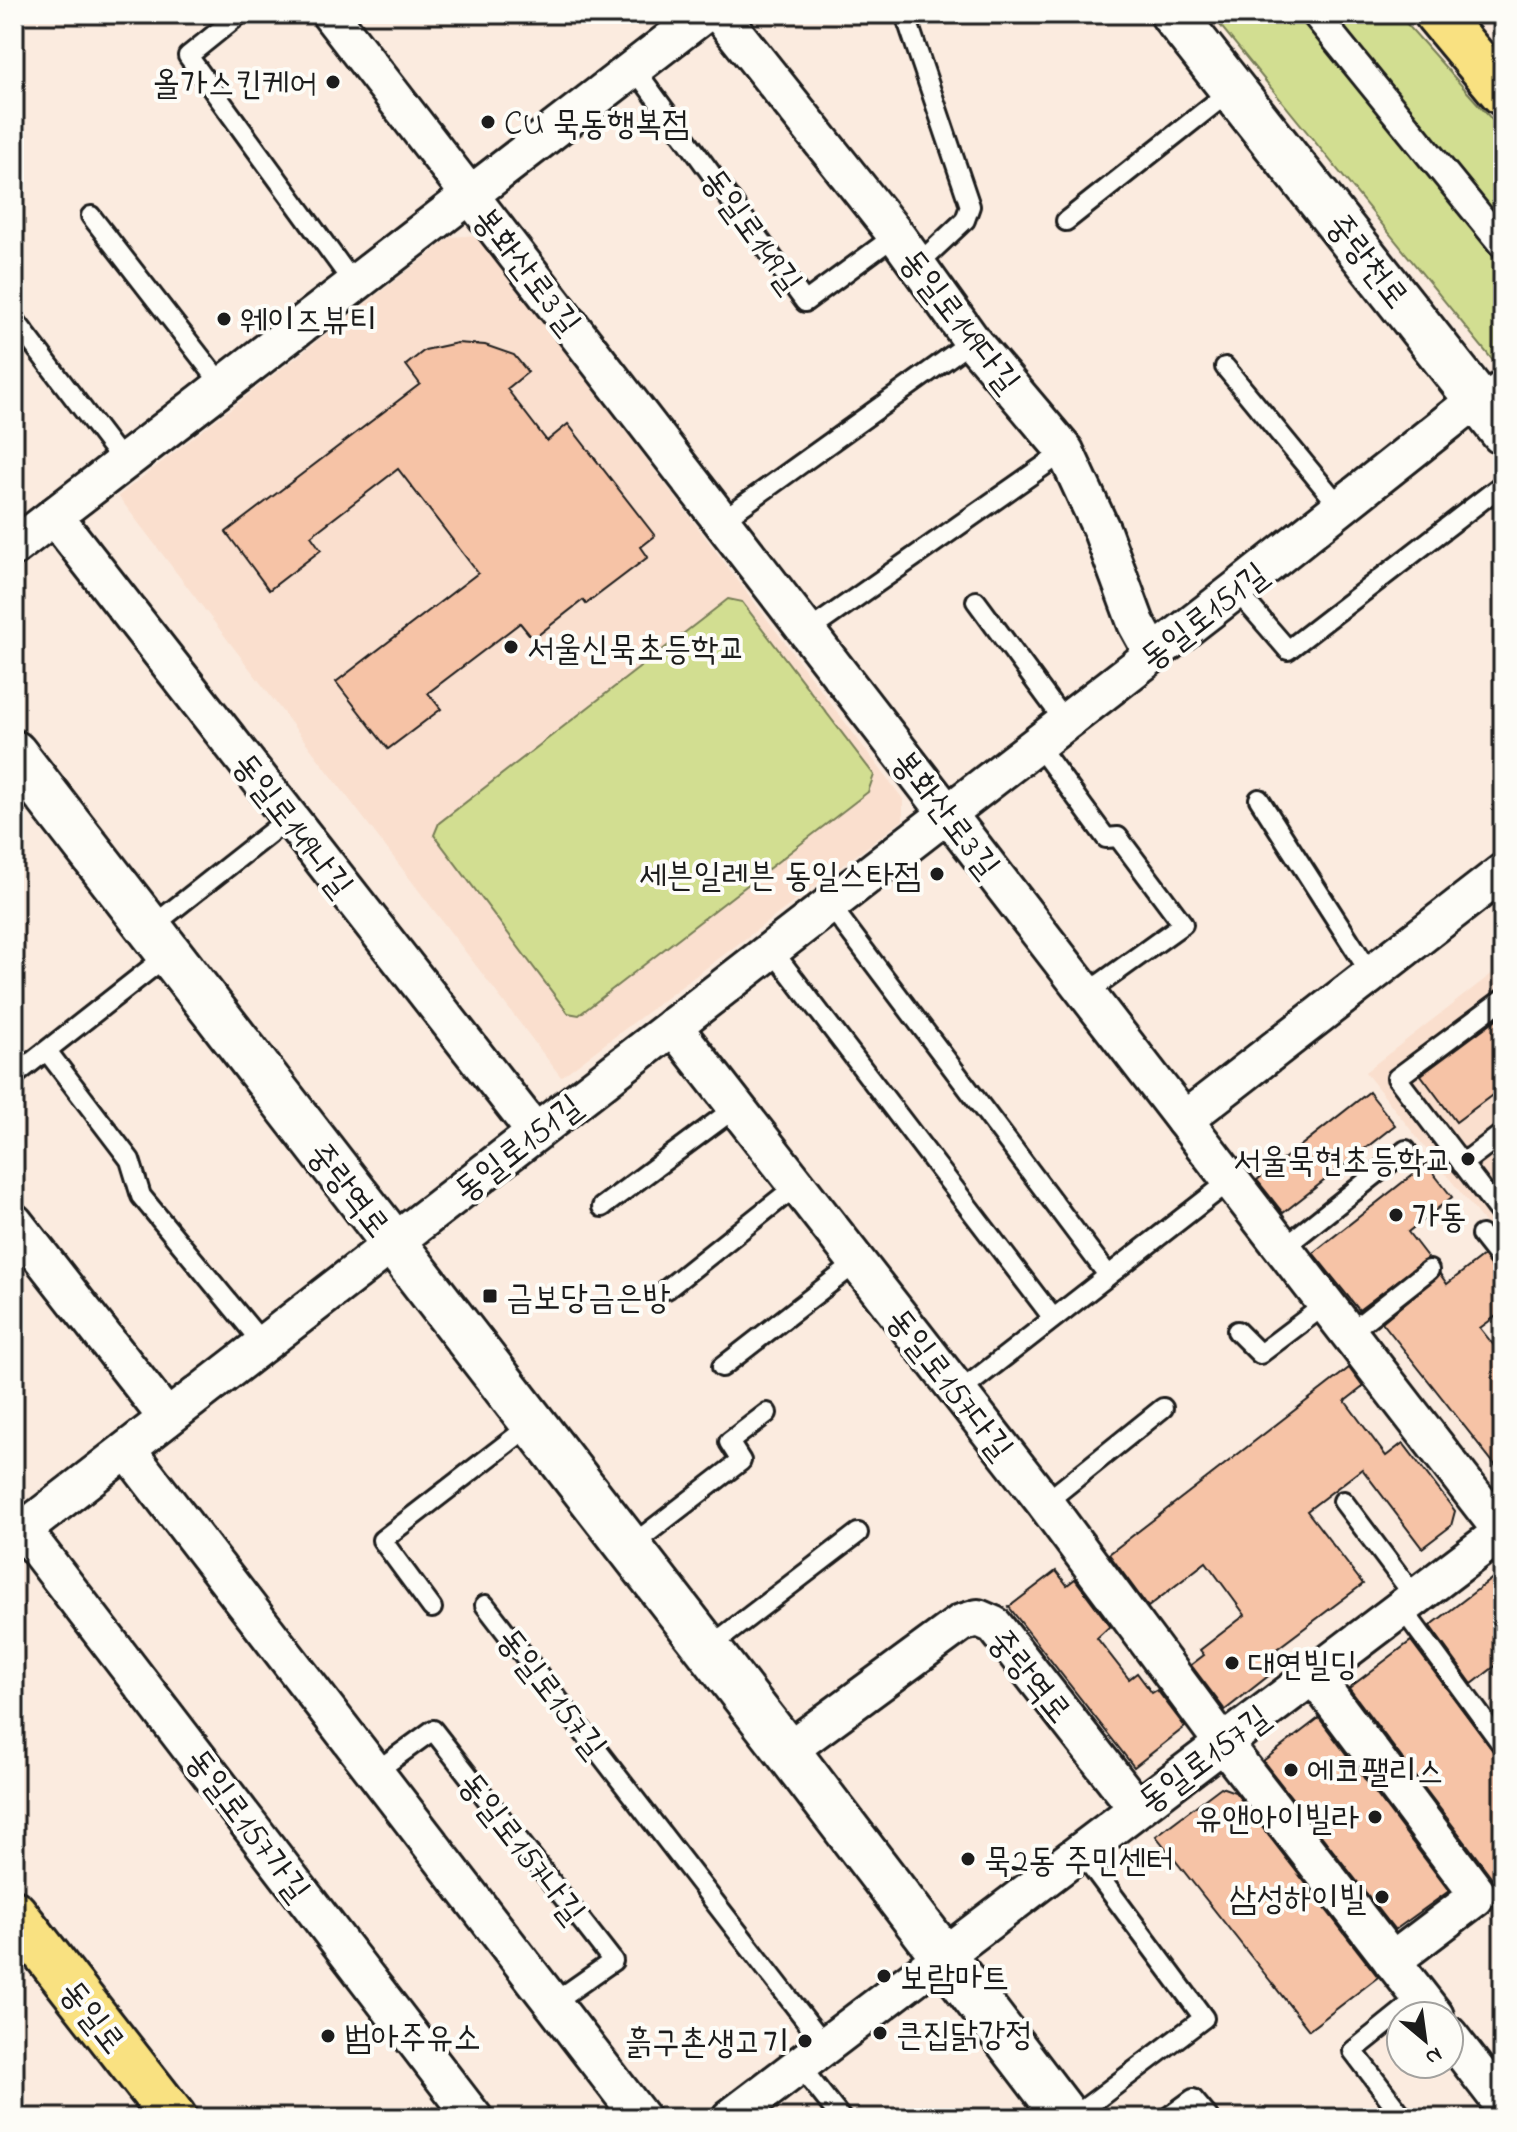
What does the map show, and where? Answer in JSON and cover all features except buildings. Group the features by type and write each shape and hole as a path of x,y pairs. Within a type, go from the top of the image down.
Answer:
{"main road":[{"path":"1437,14 1503,93"},
{"name":"동일로","path":"20,1935 174,2118"}],"street":[{"path":"16,541 54,516 704,14"},
{"name":"동일로149다길","path":"720,14 896,235 972,341 1065,451 1102,531 1136,623 1153,654"},
{"name":"중랑천로","path":"1173,14 1495,403"},
{"path":"1315,14 1503,245"},
{"name":"봉화산로3길","path":"336,16 470,195 1503,1532"},
{"name":"동일로151길","path":"19,1533 1341,508 1495,403"},
{"name":"동일로149나길","path":"54,516 535,1132"},
{"name":"중랑역로","path":"14,753 787,1751 942,1957 1070,2118"},
{"path":"1184,1120 1503,872"},
{"name":"동일로157다길","path":"673,1026 1045,1503 1223,1743 1423,2000"},
{"path":"14,1222 167,1418"},
{"name":"동일로157나길","path":"127,1450 641,2118"},
{"name":"동일로157길","path":"730,2118 1503,1532"},
{"name":"동일로157가길","path":"19,1533 474,2118"},
{"name":"중랑역로","path":"787,1751 961,1623 978,1618 994,1625 1137,1808"},
{"path":"1313,1675 1476,1892 1475,1898 1392,1961"},
{"path":"1465,2056 1503,2105"}],"lane":[{"path":"240,14 188,56 354,284"},
{"path":"905,14 970,206 965,220 917,265"},
{"name":"동일로149길","path":"634,68 805,302 896,235"},
{"path":"1066,221 1234,88"},
{"path":"91,216 223,386"},
{"path":"14,319 123,462"},
{"path":"721,521 972,341"},
{"path":"1225,367 1341,508"},
{"path":"807,632 1065,451"},
{"path":"1236,590 1288,650 1503,484"},
{"path":"976,601 1065,722"},
{"path":"1037,744 1106,838 1118,837 1183,924 1087,993"},
{"path":"1259,799 1371,974"},
{"path":"14,1076 47,1051 289,818"},
{"path":"830,905 1108,1275"},
{"path":"772,950 1053,1318"},
{"path":"1503,999 1397,1078 1503,1217"},
{"path":"47,1051 130,1160 141,1196 263,1344"},
{"path":"602,1207 735,1108"},
{"path":"1462,1164 1503,1133"},
{"path":"1283,1248 1406,1150"},
{"path":"958,1393 1231,1180"},
{"path":"667,1289 796,1186"},
{"path":"1481,1235 1503,1263"},
{"path":"722,1367 856,1263"},
{"path":"1349,1333 1429,1270"},
{"path":"1237,1331 1260,1354 1326,1304"},
{"path":"1045,1503 1163,1408"},
{"path":"628,1548 741,1461 729,1442 767,1413"},
{"path":"432,1608 382,1540 532,1424"},
{"path":"1343,1501 1503,1746"},
{"path":"707,1649 858,1533"},
{"name":"동일로157길","path":"485,1605 812,2055 841,2118"},
{"name":"동일로157나길","path":"375,1772 433,1730 613,1961 553,2003"},
{"name":"중랑역로","path":"1070,2118 1204,2018 1080,1851"},
{"path":"1385,2032 1353,2051 1404,2118"},
{"path":"1167,2118 1193,2099 1209,2118"}],"shaded area":[{"name":"서울신묵초등학교","path":"477,235 903,799 903,820 561,1077 118,496 451,237"},
{"name":"서울묵현초등학교","path":"1503,965 1503,1246 1365,1072"}],"green space":[{"path":"1211,14 1398,14 1503,132 1503,373"},
{"path":"728,599 742,602 874,775 868,792 579,1015 568,1013 434,835 439,823"}],"place":[{"name":"올가스킨케어","path":"333,82"},
{"name":"CU 묵동행복점","path":"488,122"},
{"name":"웨이즈뷰티","path":"224,319"},
{"name":"서울신묵초등학교","path":"511,647"},
{"name":"세븐일레븐 동일스타점","path":"937,874"},
{"name":"서울묵현초등학교","path":"1468,1159"},
{"name":"가동","path":"1396,1215"},
{"name":"금보당금은방","path":"490,1296"},
{"name":"대연빌딩","path":"1232,1663"},
{"name":"에코팰리스","path":"1291,1770"},
{"name":"유앤아이빌라","path":"1375,1817"},
{"name":"묵2동 주민센터","path":"968,1859"},
{"name":"삼성하이빌","path":"1382,1897"},
{"name":"보람마트","path":"884,1976"},
{"name":"큰집닭강정","path":"880,2033"},
{"name":"범아주유소","path":"328,2036"},
{"name":"흙구촌생고기","path":"805,2041"}]}
